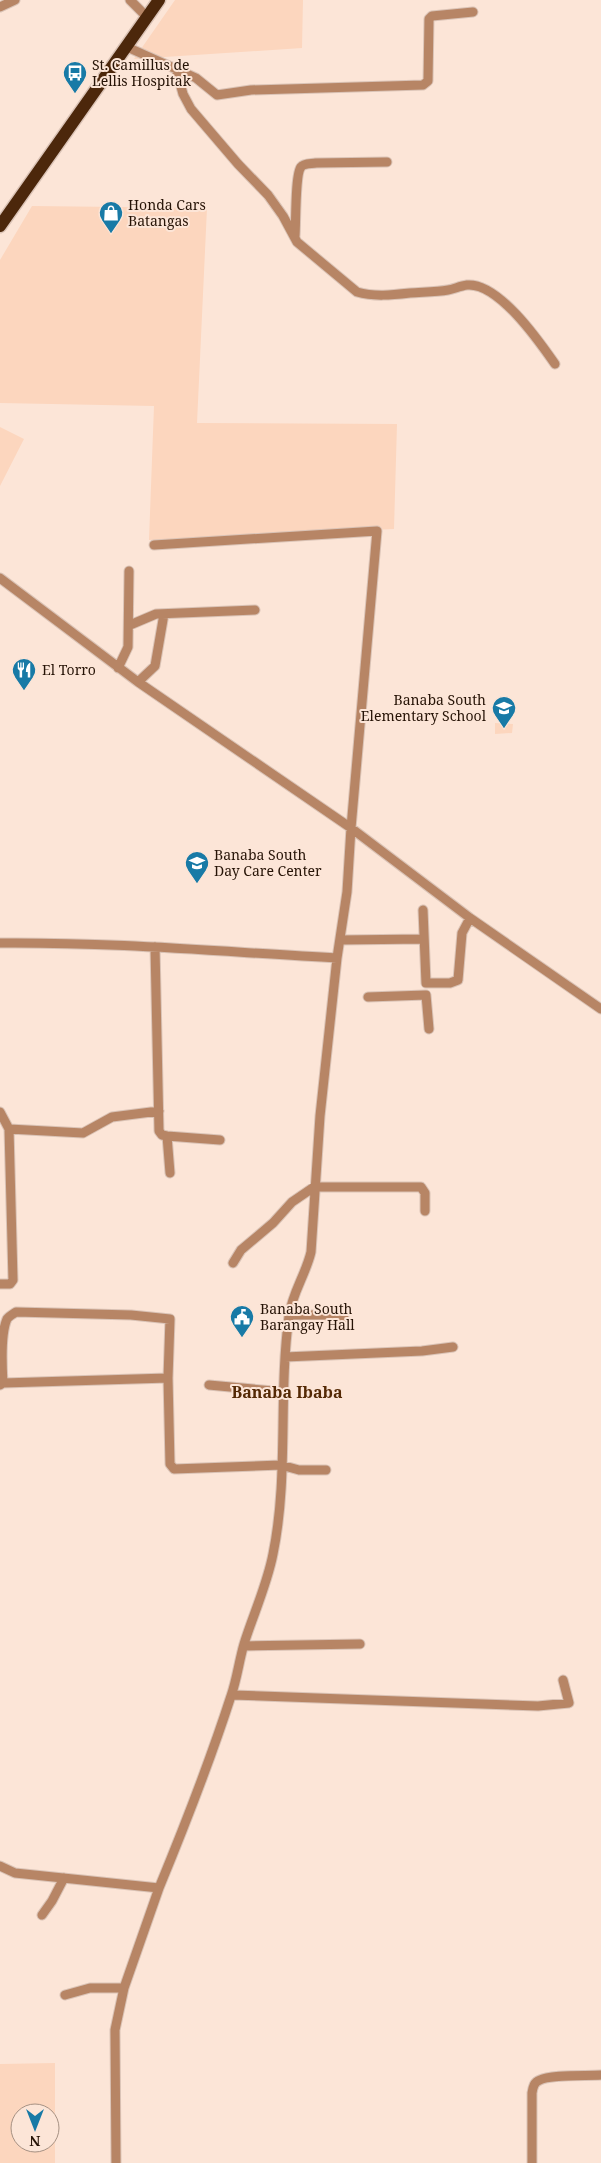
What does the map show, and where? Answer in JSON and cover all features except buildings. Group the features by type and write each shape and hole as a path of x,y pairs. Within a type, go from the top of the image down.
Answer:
{"highway":[{"path":"0,226 159,0"}],"street":[{"path":"0,6 15,0"},
{"path":"130,0 147,17"},
{"path":"127,47 196,78 217,95 251,90 423,85 428,81 429,18 432,16 473,12"},
{"path":"176,68 183,94 191,109 238,164 268,195 297,242 357,292 368,296 449,290 468,285 485,290 499,298 528,327 555,364"},
{"path":"295,237 298,171 301,167 316,163 387,162"},
{"path":"116,2163 115,2030 124,1988 159,1888 187,1820 232,1695 244,1646 273,1555 280,1501 285,1357 289,1314 293,1298 308,1264 311,1252 314,1187 337,958 347,892 377,531 154,545"},
{"path":"118,668 128,647 130,625 129,570"},
{"path":"0,578 118,668 351,828 470,918 601,1009"},
{"path":"130,625 148,615 255,610"},
{"path":"138,682 155,666 164,614"},
{"path":"424,910 428,1029"},
{"path":"426,984 450,984 458,980 462,933 470,918"},
{"path":"340,940 424,939"},
{"path":"0,943 154,947 337,958"},
{"path":"154,947 159,1131 162,1135 167,1136 220,1140"},
{"path":"368,997 426,995"},
{"path":"9,1129 83,1133 112,1117 159,1111"},
{"path":"0,1112 9,1129 13,1280 10,1284 0,1284"},
{"path":"167,1136 170,1173"},
{"path":"233,1263 241,1250 273,1224 292,1202 314,1187 421,1187 425,1193 424,1211"},
{"path":"168,1378 1,1384 1,1351 7,1317 16,1312 30,1311 170,1319 168,1378 171,1467 174,1469 281,1465 298,1470 326,1470"},
{"path":"289,1314 341,1314 346,1321"},
{"path":"285,1357 422,1351 454,1347"},
{"path":"209,1385 284,1392"},
{"path":"244,1646 360,1644"},
{"path":"232,1695 538,1706 569,1703 564,1680"},
{"path":"0,1866 15,1873 159,1888"},
{"path":"42,1915 52,1902 64,1878"},
{"path":"65,1995 90,1988 124,1988"},
{"path":"532,2163 534,2085 538,2080 547,2077 601,2075"}],"shaded area":[{"path":"175,0 303,0 302,48 134,59"},
{"path":"32,206 207,208 197,423 397,424 394,529 149,540 154,406 0,403 0,260"},
{"path":"0,427 24,439 0,486"},
{"name":"Banaba South Elementary School","path":"495,723 513,724 512,733 495,734"},
{"path":"55,2063 55,2103 10,2103 10,2153 55,2153 55,2163 0,2163 0,2064"}],"place":[{"name":"St. Camillus de Lellis Hospitak","path":"75,94"},
{"name":"Honda Cars Batangas","path":"111,234"},
{"name":"El Torro","path":"24,691"},
{"name":"Banaba South Elementary School","path":"504,729"},
{"name":"Banaba South Day Care Center","path":"197,884"},
{"name":"Banaba South Barangay Hall","path":"242,1338"}],"district":[{"name":"Banaba Ibaba","path":"287,1392"}]}
